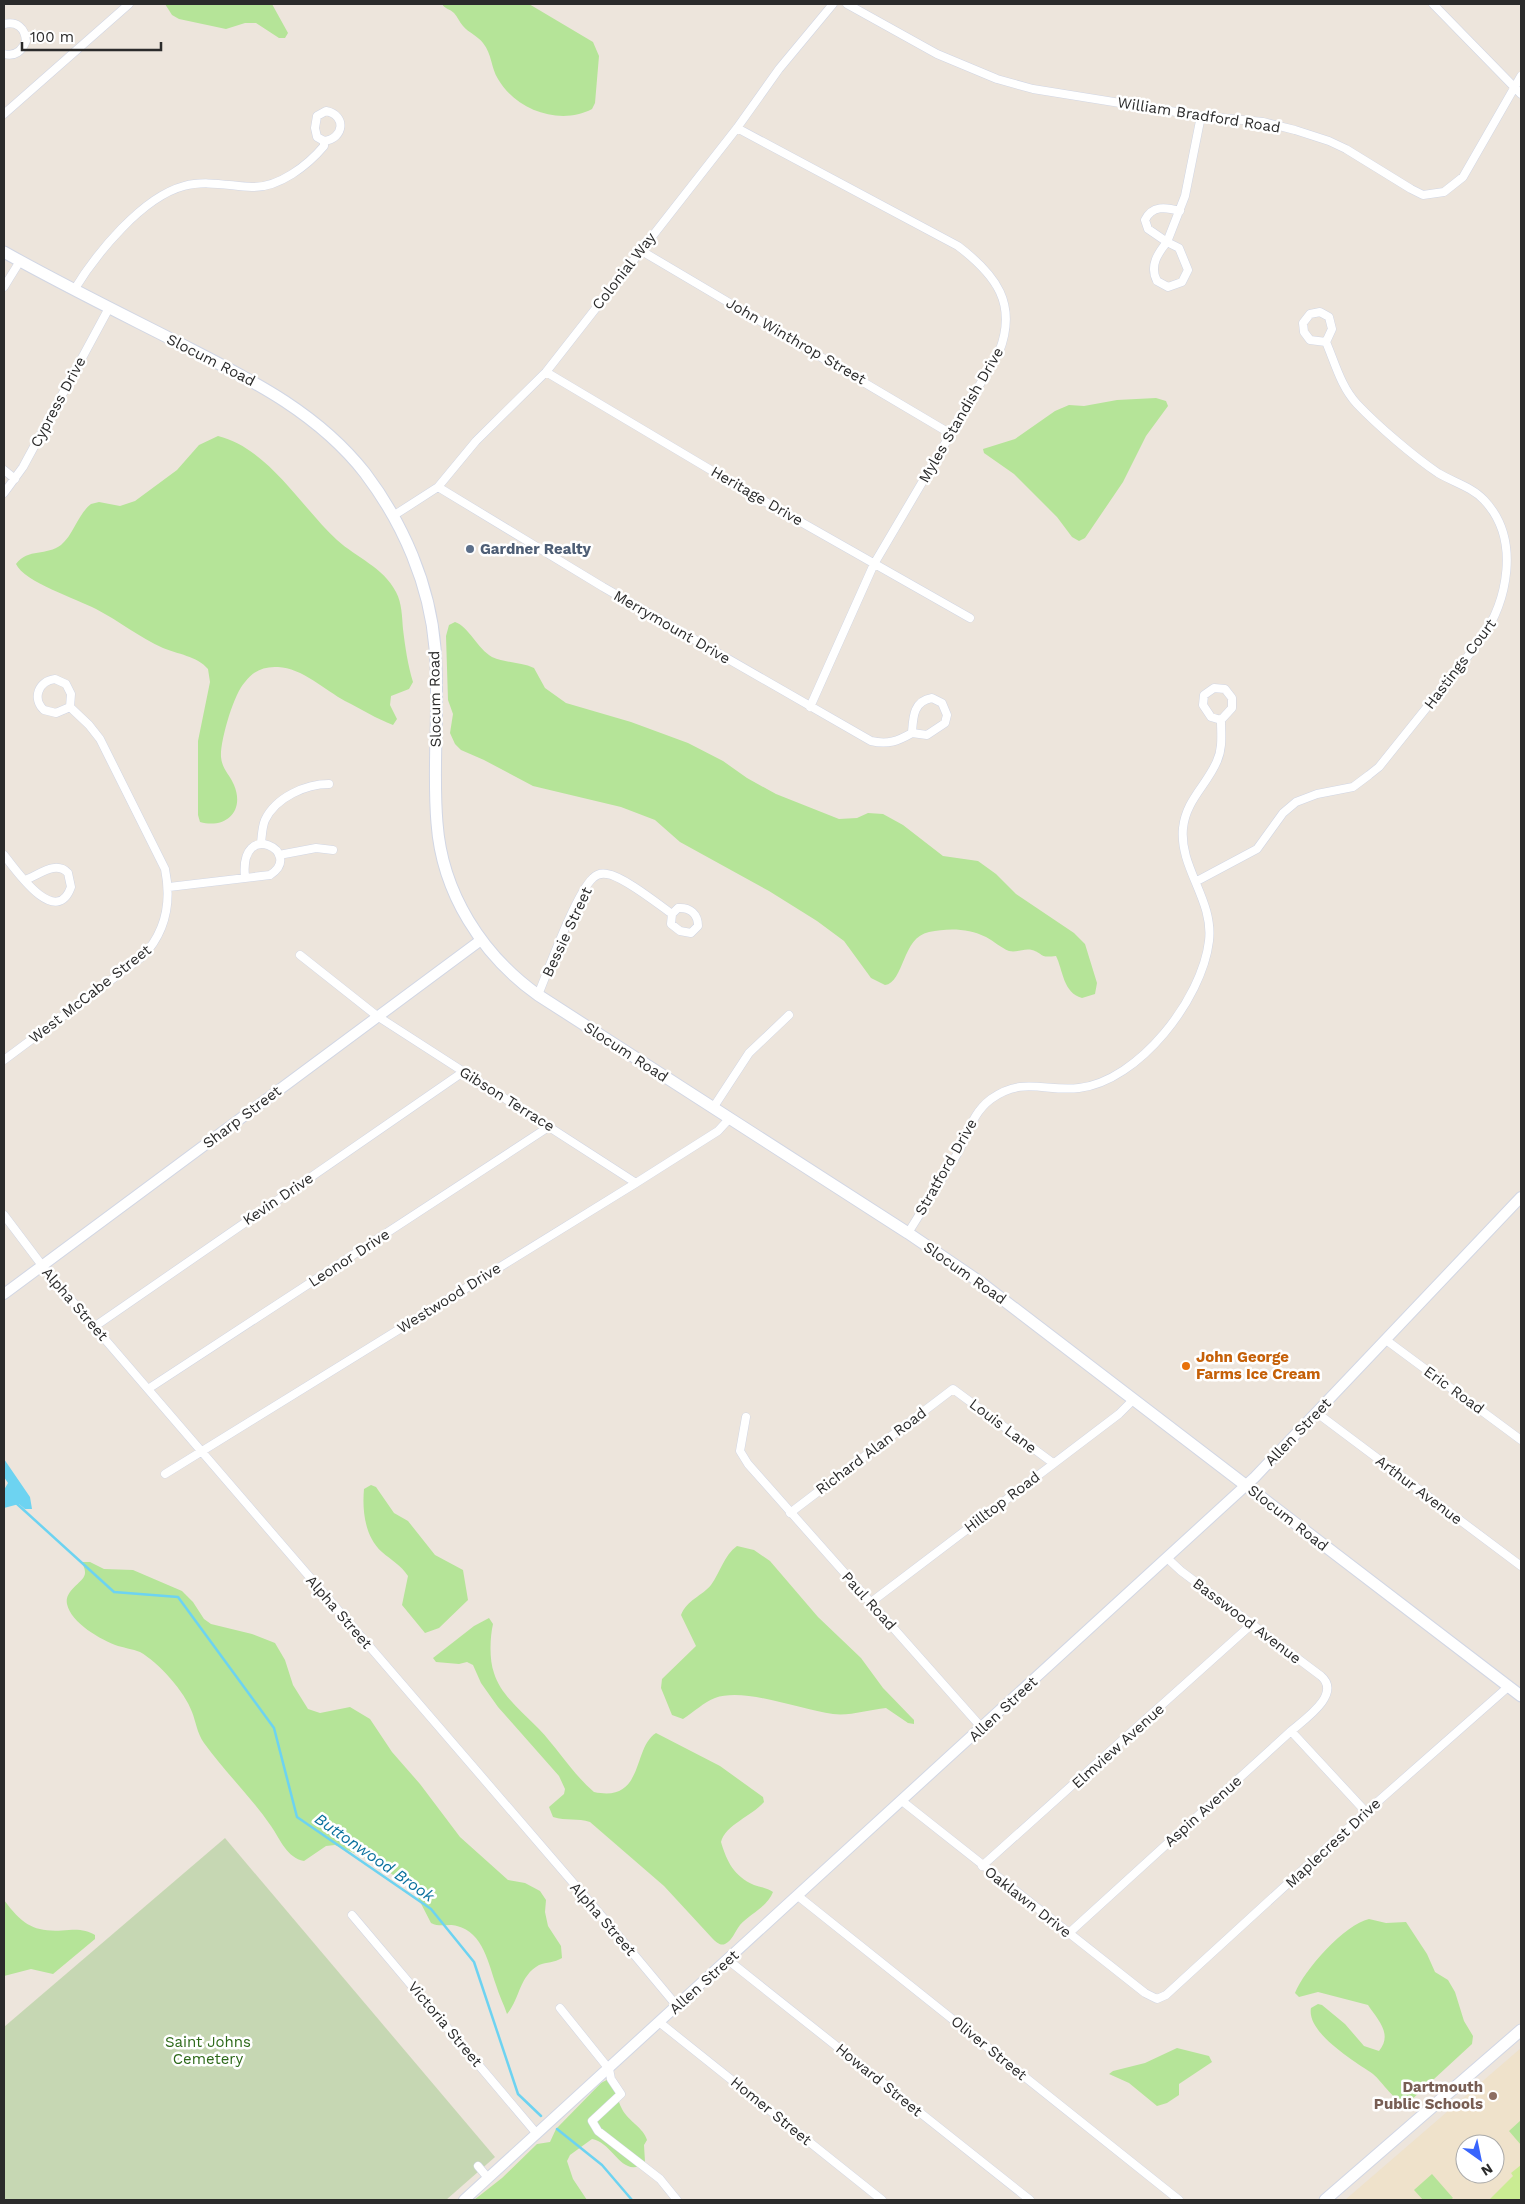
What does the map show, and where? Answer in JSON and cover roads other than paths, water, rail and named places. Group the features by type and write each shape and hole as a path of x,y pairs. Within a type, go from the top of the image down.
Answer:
{"main road":[{"name":"Slocum Road","path":"4,252 264,387 297,408 327,432 357,464 393,516 419,574 432,626 436,668 436,813 441,850 457,900 481,940 506,969 538,995 908,1233 980,1282 1521,1696"},
{"path":"1325,2200 1521,2030"}],"street":[{"path":"4,114 129,4"},
{"name":"Colonial Way","path":"393,516 425,497 438,486 476,441 546,372 737,128 779,69 833,4"},
{"name":"William Bradford Road","path":"847,4 937,54 997,79 1033,89 1201,116 1269,123 1329,140 1364,158 1411,190 1423,195 1448,190 1463,177 1521,76"},
{"path":"1433,4 1521,94"},
{"path":"4,24 18,25 23,29 26,41 20,52 14,55 4,54"},
{"path":"1180,211 1160,208 1151,211 1146,218 1145,224 1148,229 1167,242 1174,244 1181,251 1188,270 1184,280 1171,288 1160,284 1154,272 1158,254 1167,242 1180,211 1187,192 1201,116"},
{"name":"Myles Standish Drive","path":"737,128 958,246 977,261 990,276 1005,306 1007,319 1006,332 999,352 874,564 810,707"},
{"path":"74,290 88,269 120,231 161,196 192,184 255,187 274,182 313,158 324,146 324,141"},
{"name":"John Winthrop Street","path":"640,250 951,434"},
{"path":"4,287 20,261"},
{"name":"Cypress Drive","path":"4,493 15,479 109,308"},
{"path":"1320,312 1329,317 1332,329 1326,342 1310,340 1304,332 1303,324 1310,314 1320,312"},
{"name":"Hastings Court","path":"1197,881 1258,848 1280,817 1296,802 1317,794 1353,786 1379,767 1494,622 1502,600 1506,574 1506,551 1499,523 1490,507 1476,493 1426,464 1356,403 1344,385 1326,342"},
{"name":"Heritage Drive","path":"546,372 970,618"},
{"path":"4,470 15,479"},
{"name":"Merrymount Drive","path":"438,486 603,587 810,707 856,733 879,743 895,742 912,733 927,735 945,723 947,715 942,703 932,698 920,704 914,712 912,733"},
{"path":"52,679 64,682 72,694 70,707 56,713 44,710 38,700 38,692 43,684 52,679"},
{"name":"Stratford Drive","path":"908,1233 960,1148 973,1119 986,1103 1005,1091 1018,1086 1072,1089 1104,1082 1134,1065 1180,1012 1199,980 1209,941 1207,911 1186,856 1183,829 1192,800 1217,762 1222,744 1221,720 1232,708 1232,698 1225,689 1214,688 1204,695 1203,705 1211,717 1221,720"},
{"name":"West McCabe Street","path":"4,1060 142,957 155,944 162,930 168,910 169,887 166,869 100,739 89,725 70,707"},
{"path":"245,877 244,866 248,854 261,843 264,821 278,805 302,788 315,784 329,784"},
{"path":"169,887 245,877 263,878 273,874 279,863 279,855 272,845 261,843"},
{"path":"279,855 316,848 333,850"},
{"path":"4,855 25,880 37,894 50,901 66,896 71,887 68,873 59,868 49,869 25,880"},
{"name":"Bessie Street","path":"538,995 586,888 592,879 602,874 618,878 672,914"},
{"name":"Sharp Street","path":"4,1294 481,940"},
{"name":"Gibson Terrace","path":"300,955 377,1016 636,1183"},
{"path":"714,1108 749,1053 789,1015"},
{"name":"Kevin Drive","path":"94,1327 463,1072"},
{"name":"Westwood Drive","path":"165,1474 200,1450 636,1183 718,1131 729,1119"},
{"name":"Leonor Drive","path":"148,1389 550,1126"},
{"name":"Allen Street","path":"464,2200 1246,1486 1521,1197"},
{"name":"Alpha Street","path":"4,1215 42,1266 677,2006"},
{"name":"Eric Road","path":"1386,1340 1521,1440"},
{"name":"Louis Lane","path":"952,1389 1053,1464"},
{"name":"Richard Alan Road","path":"790,1513 952,1389"},
{"name":"Hilltop Road","path":"870,1602 1119,1414 1133,1400"},
{"name":"Arthur Avenue","path":"1317,1413 1521,1566"},
{"name":"Paul Road","path":"746,1417 740,1451 756,1475 982,1728"},
{"name":"Basswood Avenue","path":"1167,1558 1328,1683"},
{"name":"Elmview Avenue","path":"982,1866 1252,1624"},
{"name":"Aspin Avenue","path":"1068,1934 1321,1703 1328,1691 1328,1683"},
{"name":"Maplecrest Drive","path":"1158,1999 1166,1996 1366,1812 1508,1687"},
{"path":"1291,1731 1366,1812"},
{"name":"Oaklawn Drive","path":"902,1801 1068,1934 1148,1995 1158,1999"},
{"name":"Oliver Street","path":"798,1896 1179,2200"},
{"name":"Victoria Street","path":"352,1915 537,2134"},
{"name":"Howard Street","path":"728,1960 1030,2200"},
{"path":"560,2008 609,2069 610,2079 621,2094 592,2121 598,2130 660,2179 677,2200"},
{"name":"Homer Street","path":"659,2022 882,2200"},
{"path":"478,2166 488,2178"}],"water":[{"path":"4,1459 30,1497 32,1509 25,1509 19,1504 4,1508 4,1490 8,1483 4,1477"}],"waterway":[{"name":"Buttonwood Brook","path":"16,1503 114,1592 178,1597 274,1728 297,1817 431,1909 474,1962 518,2094 541,2116"},
{"name":"Buttonwood Brook","path":"557,2129 602,2165 632,2200"}],"place":[{"name":"Gardner Realty","path":"470,549"},
{"name":"John George Farms Ice Cream","path":"1186,1366"},
{"name":"Dartmouth Public Schools","path":"1493,2096"}],"park label":[{"name":"Saint Johns Cemetery","path":"208,2050"}]}
